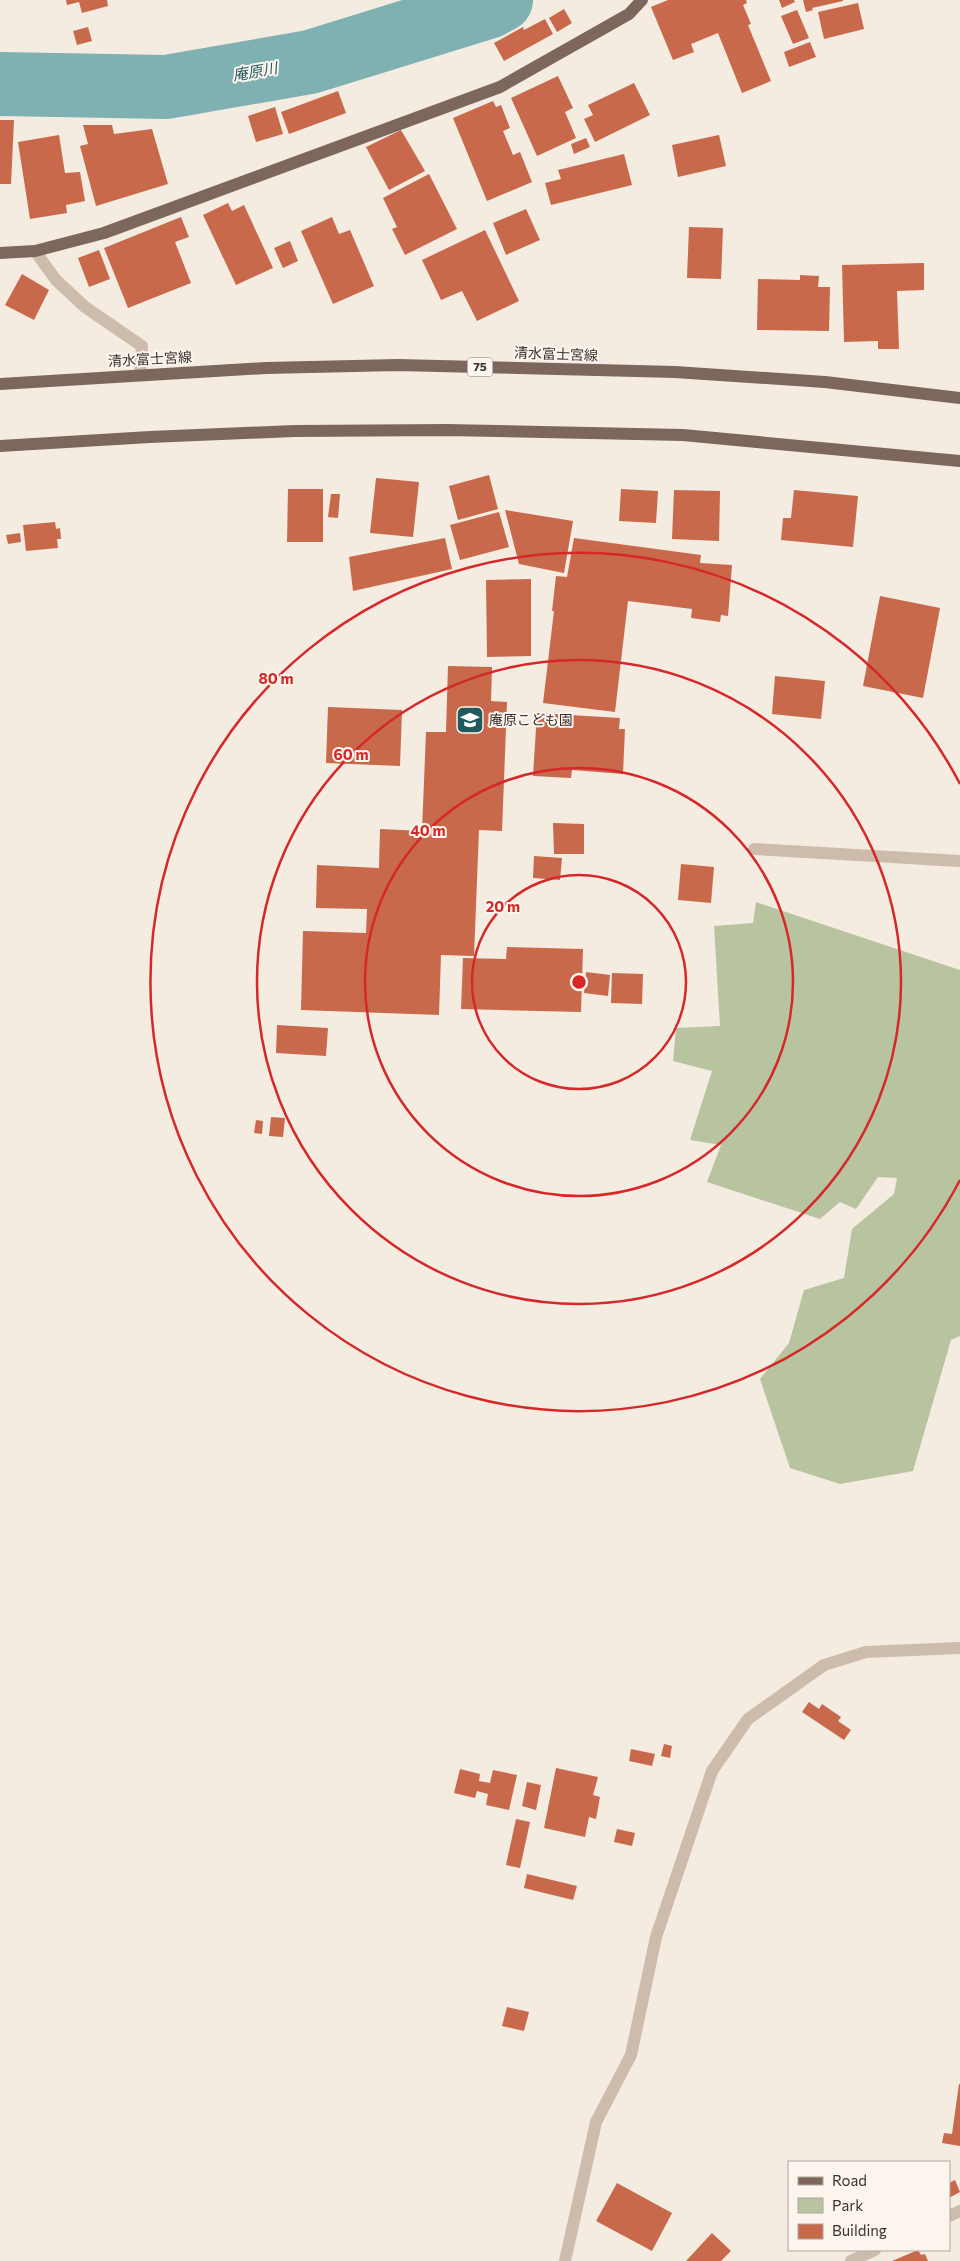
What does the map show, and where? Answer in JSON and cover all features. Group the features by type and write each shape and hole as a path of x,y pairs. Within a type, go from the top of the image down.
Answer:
{"main road":[{"path":"0,253 35,251 104,233 500,87 629,14 642,0"},
{"name":"清水富士宮線","path":"0,384 140,374 398,364 656,371 825,382 960,398"},
{"path":"0,446 294,431 447,430 684,434 960,461"}],"street":[{"path":"35,251 56,280 85,307 142,346 140,374"},
{"path":"754,849 960,861"},
{"path":"565,2261 596,2122 631,2055 656,1937 712,1771 748,1719 824,1665 866,1652 960,1648"},
{"path":"851,2261 873,2251"}],"green space":[{"path":"756,902 960,970 960,1336 951,1340 913,1471 840,1484 790,1468 760,1379 789,1343 804,1290 844,1278 852,1229 894,1194 897,1178 878,1177 856,1209 840,1202 820,1219 707,1182 721,1145 690,1140 712,1071 673,1061 676,1028 720,1026 714,926 753,923"}],"building":[{"path":"66,0 107,0 108,6 82,13 79,2 67,5"},
{"path":"668,0 746,0 747,3 743,5 751,24 748,25 771,81 742,93 718,33 691,44 694,52 673,60 651,7"},
{"path":"779,0 794,0 795,2 782,8"},
{"path":"803,0 843,1 812,8 813,10 806,12"},
{"path":"858,3 864,29 824,39 818,12"},
{"path":"564,9 572,23 557,32 549,18"},
{"path":"797,10 809,38 793,44 781,16"},
{"path":"545,19 553,34 504,61 494,43 523,27 524,30"},
{"path":"88,27 92,41 77,45 73,31"},
{"path":"810,42 816,57 789,67 784,52"},
{"path":"558,76 573,108 565,112 576,138 537,156 511,98"},
{"path":"634,83 650,115 595,142 584,119 593,115 588,105"},
{"path":"338,91 346,113 289,134 281,112"},
{"path":"493,101 496,107 501,105 510,128 503,131 513,155 520,152 532,182 487,201 453,118"},
{"path":"275,107 283,134 256,142 248,116"},
{"path":"0,120 14,120 11,184 0,184"},
{"path":"83,125 112,125 114,134 152,129 168,184 96,206 80,146 88,144"},
{"path":"401,130 425,171 389,190 366,147"},
{"path":"59,135 65,173 80,172 85,201 66,205 67,213 30,219 18,142"},
{"path":"719,135 726,166 678,177 672,145"},
{"path":"586,138 590,147 574,154 571,144"},
{"path":"624,154 632,185 551,205 545,183 561,179 558,170"},
{"path":"429,174 457,229 405,255 392,229 397,227 383,198"},
{"path":"228,203 232,211 244,205 273,268 236,285 203,215"},
{"path":"526,209 540,240 506,255 493,223"},
{"path":"181,217 189,237 175,242 191,283 128,308 104,248"},
{"path":"332,217 339,234 350,230 374,286 333,304 301,231"},
{"path":"689,227 723,228 721,279 687,278"},
{"path":"485,230 519,301 477,321 462,291 441,300 422,260"},
{"path":"290,241 298,261 283,268 274,248"},
{"path":"99,250 110,279 89,287 78,258"},
{"path":"924,263 924,290 897,291 899,349 878,349 878,341 844,342 842,265"},
{"path":"22,274 49,290 34,320 5,305"},
{"path":"800,275 819,276 818,287 830,287 829,331 757,330 758,279 800,280"},
{"path":"489,475 498,509 458,520 449,486"},
{"path":"376,478 419,482 413,537 370,533"},
{"path":"288,489 323,489 323,542 287,542"},
{"path":"621,489 658,491 656,523 619,521"},
{"path":"674,490 720,491 719,541 672,539"},
{"path":"794,490 858,496 853,547 781,540 783,518 791,518"},
{"path":"331,494 340,494 338,518 328,517"},
{"path":"505,510 573,521 564,573 519,564"},
{"path":"499,512 509,547 460,560 450,525"},
{"path":"55,522 56,529 60,528 61,539 57,539 58,548 26,551 23,525"},
{"path":"20,533 21,542 8,544 6,535"},
{"path":"445,538 452,569 353,591 349,557"},
{"path":"574,538 701,555 700,563 732,565 728,616 721,615 720,622 691,618 692,609 628,601 615,712 543,703 554,611 552,611 556,576 567,577"},
{"path":"531,579 531,656 487,657 486,580"},
{"path":"880,596 940,608 923,698 863,686"},
{"path":"448,666 492,667 491,701 507,702 502,831 479,830 474,956 441,955 439,1015 301,1010 303,931 366,933 367,909 316,908 317,865 379,868 380,829 422,831 426,732 446,732"},
{"path":"775,676 825,681 821,719 772,714"},
{"path":"328,707 402,710 400,766 326,763"},
{"path":"537,713 620,718 619,729 625,729 623,774 572,770 571,778 533,776"},
{"path":"553,823 584,824 584,854 554,854"},
{"path":"534,856 562,858 560,880 533,878"},
{"path":"681,864 714,867 711,903 678,900"},
{"path":"507,947 583,949 581,1012 461,1009 463,958 506,959"},
{"path":"586,972 610,975 608,996 584,993"},
{"path":"612,973 643,974 642,1004 611,1003"},
{"path":"277,1025 328,1028 326,1056 276,1053"},
{"path":"271,1117 285,1118 283,1137 269,1136"},
{"path":"256,1120 263,1121 262,1134 254,1133"},
{"path":"809,1702 819,1709 822,1704 841,1717 838,1721 851,1730 844,1740 802,1712"},
{"path":"664,1744 672,1746 670,1758 661,1756"},
{"path":"631,1749 655,1754 652,1766 629,1761"},
{"path":"556,1768 598,1777 593,1795 600,1797 596,1819 589,1817 585,1837 544,1828"},
{"path":"460,1769 480,1774 479,1781 490,1783 493,1770 517,1775 509,1810 486,1805 488,1794 477,1791 475,1798 454,1793"},
{"path":"527,1782 541,1785 536,1810 522,1806"},
{"path":"516,1819 530,1822 520,1868 506,1865"},
{"path":"617,1829 635,1833 632,1846 614,1842"},
{"path":"527,1874 577,1886 573,1900 524,1888"},
{"path":"507,2007 529,2012 524,2031 502,2026"},
{"path":"959,2084 960,2146 942,2143 944,2133 952,2134"},
{"path":"955,2180 960,2192 950,2197 950,2182"},
{"path":"617,2183 672,2213 652,2251 596,2221"},
{"path":"712,2233 731,2251 721,2261 686,2261"},
{"path":"919,2251 921,2255 925,2254 928,2261 892,2261"}],"waterway":[{"name":"庵原川","path":"0,84 166,87 310,62 488,7 501,0"}],"place":[{"name":"庵原こども園","path":"470,720"}]}
